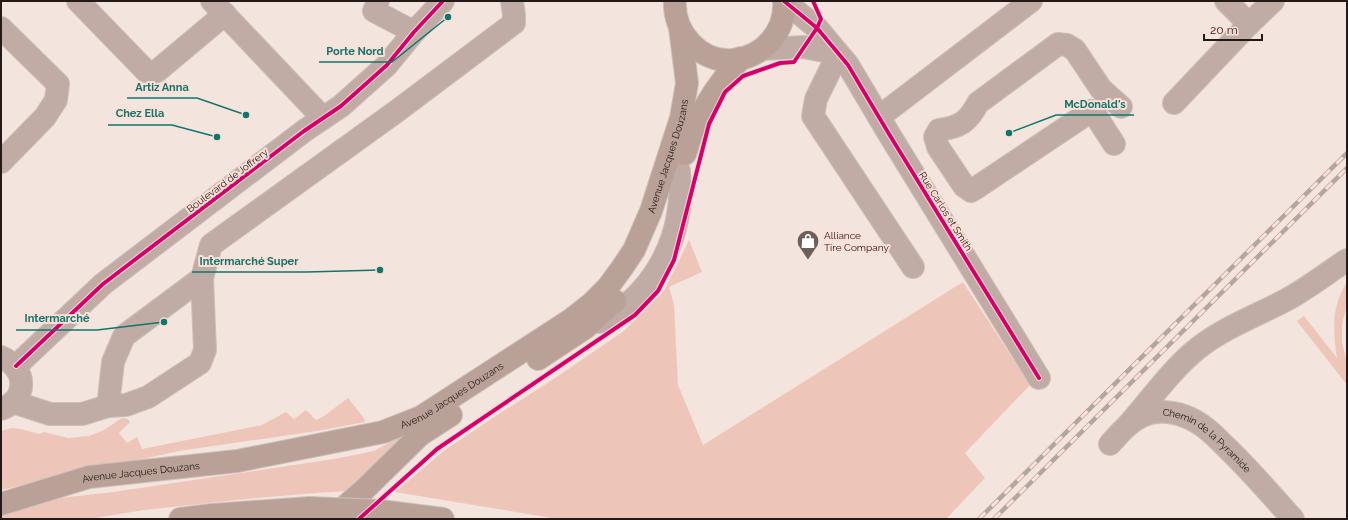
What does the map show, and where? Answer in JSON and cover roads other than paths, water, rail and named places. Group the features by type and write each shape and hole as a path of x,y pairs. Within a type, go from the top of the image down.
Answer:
{"main road":[{"path":"674,2 680,28 687,39 696,48 707,55 720,59 733,60 752,55 763,49 776,34 782,23 784,1"},
{"name":"Avenue Jacques Douzans","path":"1,504 89,477 237,461 383,432 421,416 572,319 591,304 608,287 622,268 634,250 651,211 681,118 687,83 680,28"},
{"name":"Avenue Jacques Douzans","path":"332,519 365,490 420,435 585,328 616,300 643,263 658,232 694,128 727,73 741,58"},
{"path":"180,519 212,515 310,508 380,511 443,519"}],"street":[{"path":"78,1 146,71 151,73 157,71 218,8 323,118"},
{"path":"378,1 374,11 414,32"},
{"name":"Boulevard de Joffrery","path":"414,32 428,1"},
{"name":"Boulevard de Joffrery","path":"8,362 103,284 341,106 388,65 414,32 443,1"},
{"path":"8,362 20,374 21,382 11,400 50,414 82,414 108,406 126,405 148,397 200,363 205,350 202,278 211,245 397,111 514,23 512,1"},
{"name":"Rue Carlos et Smith","path":"784,1 817,28 848,65 1039,378"},
{"path":"879,117 1031,1"},
{"path":"1226,1 1249,24"},
{"path":"1174,103 1272,1"},
{"path":"1,28 58,84 56,100 45,117 1,162"},
{"path":"1114,144 1094,112 1091,111 976,188 970,190 964,186 938,147 935,137 939,130 955,128 971,116 978,104 1058,44 1075,50 1101,89 1121,107"},
{"path":"763,49 804,47 838,54 816,99 813,116 913,267"},
{"path":"1129,424 1183,362 1202,345 1222,332 1287,300 1347,260"},
{"path":"108,406 113,362 124,336 202,278"},
{"name":"Chemin de la Pyramide","path":"1110,444 1129,424 1143,415 1159,412 1172,412 1186,416 1199,423 1212,433 1242,462 1293,519"}],"railway":[{"path":"979,519 1347,153"},
{"path":"994,519 1347,168"}],"place":[{"name":"Porte Nord","path":"448,17"},
{"name":"Artiz Anna","path":"246,115"},
{"name":"McDonald's","path":"1009,133"},
{"name":"Chez Ella","path":"217,137"},
{"name":"Alliance Tire Company","path":"808,260"},
{"name":"Intermarché Super","path":"380,270"},
{"name":"Intermarché","path":"164,322"}]}
